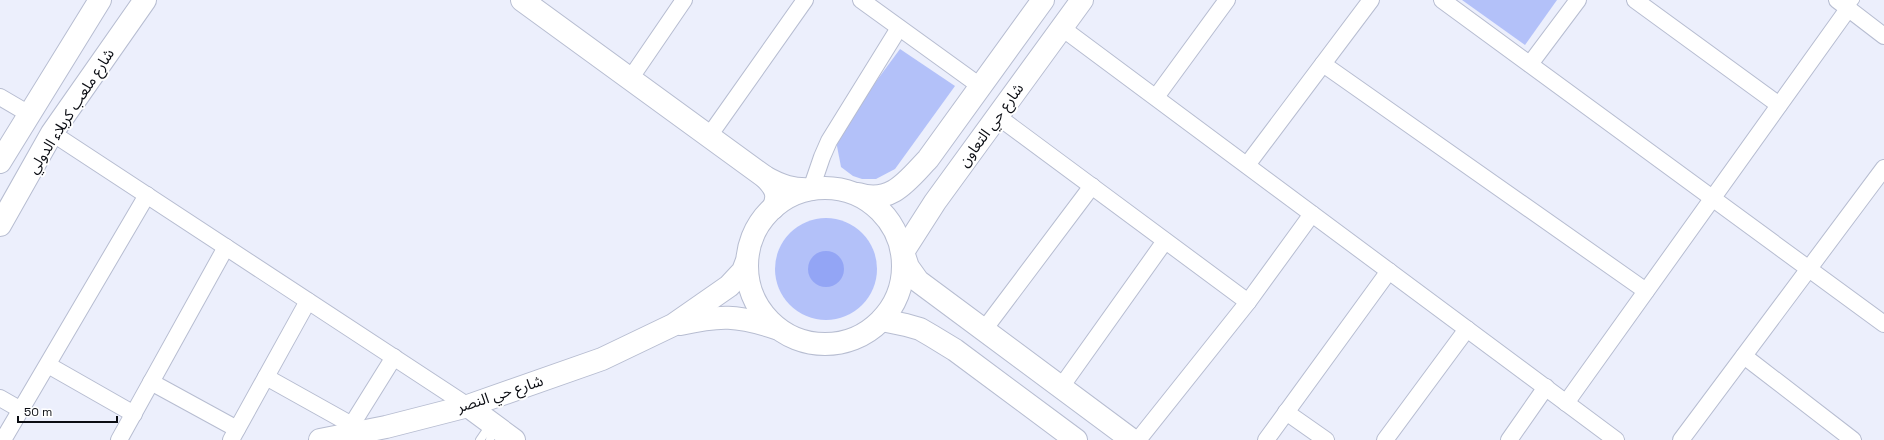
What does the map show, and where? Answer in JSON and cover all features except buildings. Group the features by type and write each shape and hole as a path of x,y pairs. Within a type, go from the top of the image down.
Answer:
{"main road":[{"path":"0,162 100,0"},
{"name":"شارع ملعب كربلاء الدولي","path":"0,225 52,133 145,0"},
{"path":"522,0 766,177 790,188 830,188 849,191 865,198 878,208 890,221 898,236 908,267 918,281 1132,440"},
{"name":"شارع حي التعاون","path":"903,252 935,202 1082,0"},
{"name":"شارع حي التعاون","path":"849,191 864,196 879,197 886,195 904,184 928,159 1038,2"},
{"path":"766,177 775,188 777,197 772,208"},
{"path":"673,325 729,286 743,271 752,237 758,225 772,208 786,198 811,189"},
{"path":"746,263 749,288 754,299 768,320 777,328 794,338 812,343 831,344 850,340 867,332 882,320 895,302 902,282 904,267 903,252"},
{"path":"673,325 721,316 748,319 777,328"},
{"path":"882,320 920,329 932,336 954,350 1076,440"},
{"name":"شارع حي النصر","path":"320,440 348,430 373,434 468,406 602,358 673,325"},
{"path":"468,406 487,434 514,440"}],"street":[{"path":"630,79 684,0"},
{"path":"709,136 805,0"},
{"path":"861,0 980,86"},
{"path":"1156,97 1227,0"},
{"path":"1247,165 1371,0"},
{"path":"1442,0 1884,324"},
{"path":"1530,64 1578,0"},
{"path":"1635,0 1779,105"},
{"path":"1566,402 1779,105 1847,3 1884,36"},
{"path":"811,189 829,141 899,28"},
{"path":"1062,28 1616,440"},
{"path":"1322,64 1646,291"},
{"path":"0,97 29,114"},
{"path":"997,116 1248,302"},
{"path":"52,133 468,406"},
{"path":"1681,440 1884,168"},
{"path":"984,331 1092,186"},
{"path":"3,440 147,195"},
{"path":"1138,440 1248,302 1312,214"},
{"path":"1061,387 1165,241"},
{"path":"119,440 226,247"},
{"path":"1266,440 1389,270"},
{"path":"151,382 234,435 308,301"},
{"path":"1385,440 1467,329"},
{"path":"1744,356 1853,440"},
{"path":"266,377 348,430 394,357"},
{"path":"48,365 134,414"},
{"path":"1509,440 1546,387"},
{"path":"0,398 21,410"},
{"path":"1286,412 1326,440"}],"shaded area":[{"path":"1462,0 1557,0 1525,45"},
{"path":"900,49 955,86 895,169 876,179 862,179 853,176 841,167 837,146 838,133"},
{"path":"826,218 845,222 862,233 873,250 877,269 873,288 862,305 845,316 826,320 807,316 790,305 779,288 775,269 779,250 790,233 807,222"},
{"path":"826,251 839,256 844,269 839,282 826,287 813,282 808,269 813,256"}]}
